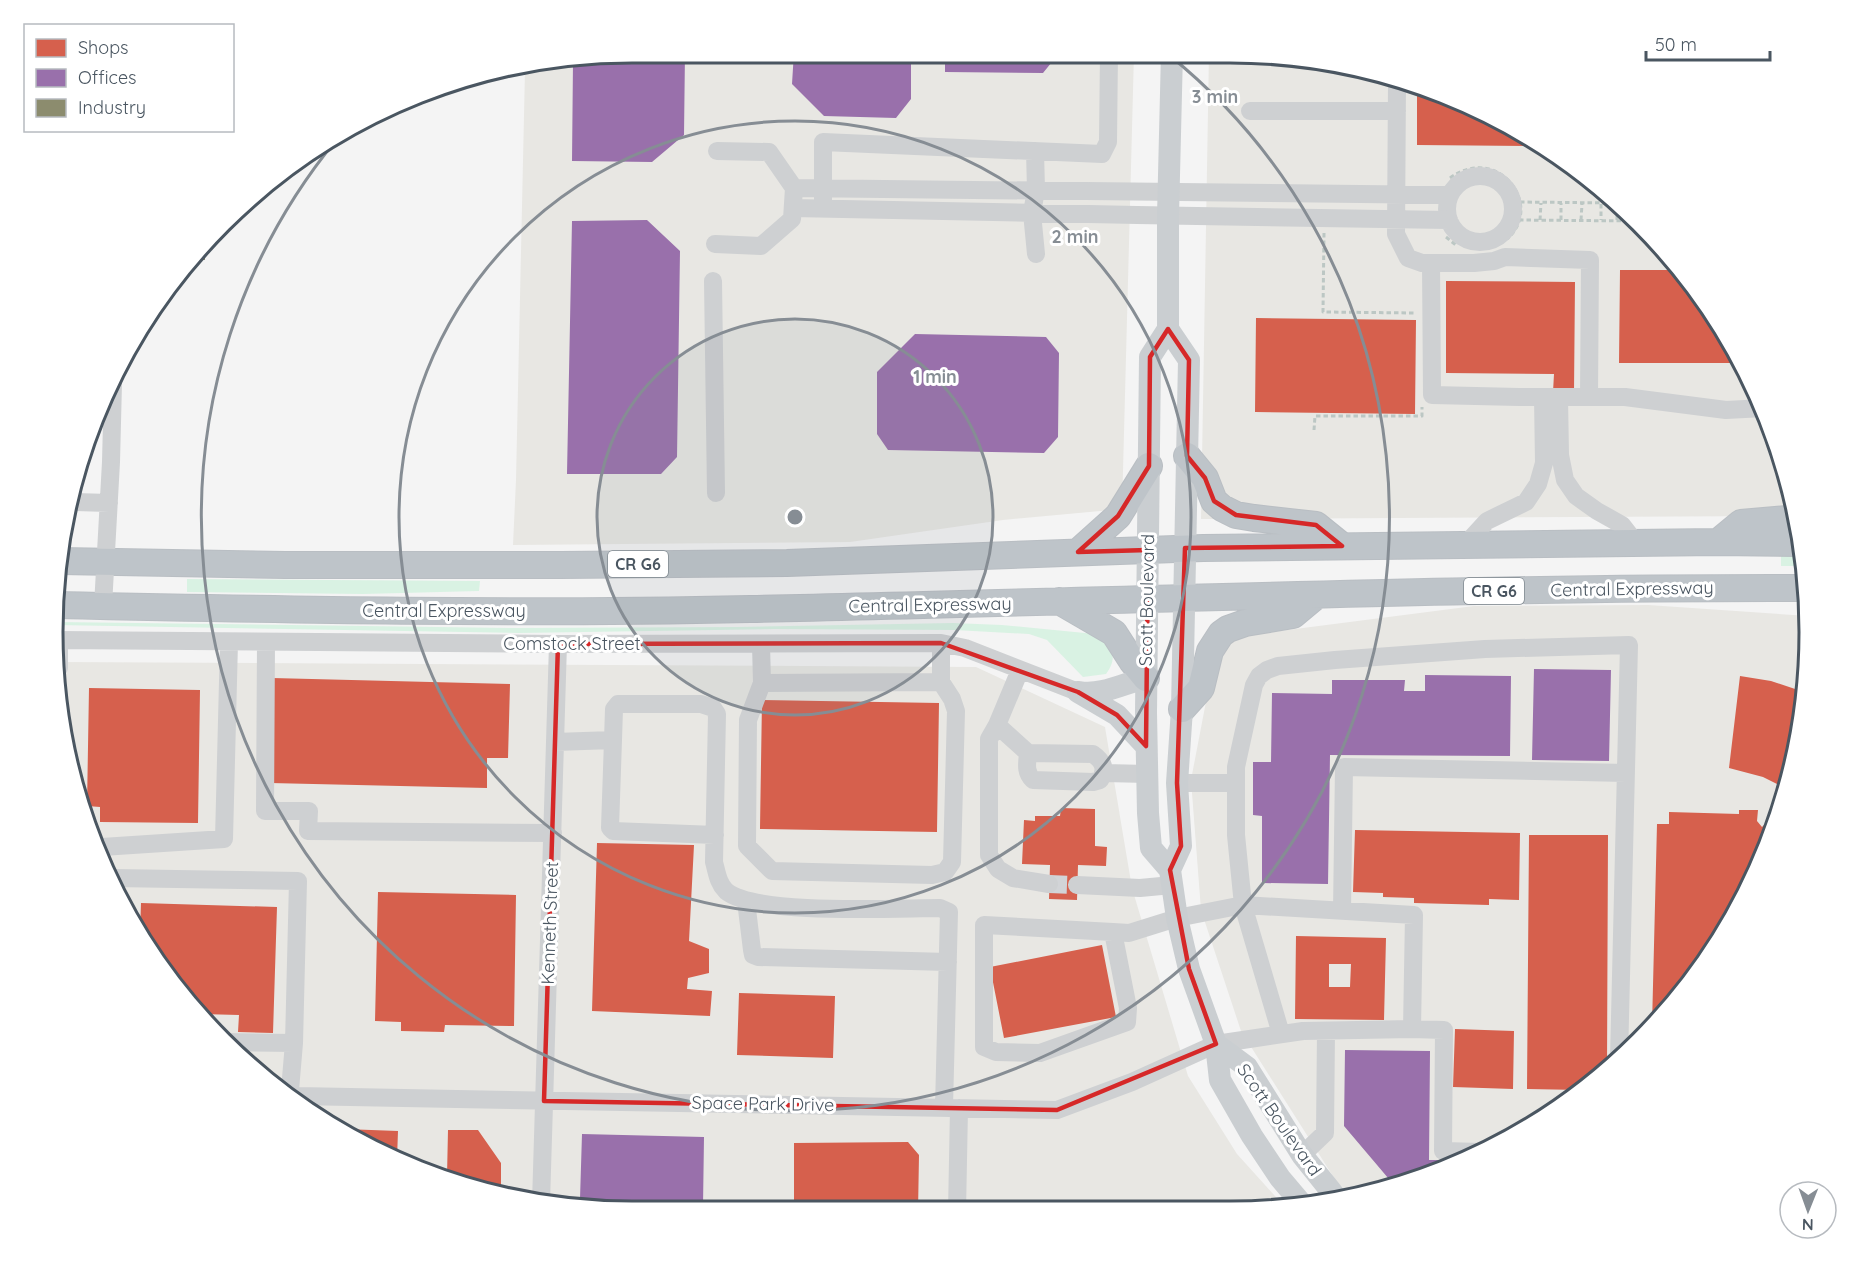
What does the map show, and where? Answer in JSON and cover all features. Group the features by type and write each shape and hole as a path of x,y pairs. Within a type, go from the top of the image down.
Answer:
{"highway":[{"path":"1187,456 1205,478 1214,501 1222,508 1236,515 1254,519 1316,525 1342,546"},
{"path":"1078,552 1118,516 1149,466"},
{"path":"1718,542 1741,523 1788,519"},
{"name":"CR G6","path":"68,561 285,565 668,564 800,562 1185,548 1792,543"},
{"name":"Central Expressway","path":"64,605 513,612 746,609 1183,597 1611,589 1797,588"},
{"path":"1182,709 1201,688 1210,651 1221,634 1245,622 1293,615 1317,595"},
{"path":"1059,601 1114,633 1146,678"}],"main road":[{"path":"1168,329 1168,191 1172,63"},
{"name":"Scott Boulevard","path":"1171,878 1181,846 1177,783 1182,709 1189,360 1168,329 1150,357 1146,746 1151,848 1171,878 1177,918 1189,969 1216,1044 1220,1080 1252,1136 1280,1178 1296,1197"},
{"path":"1078,692 1089,694 1107,691 1146,678"},
{"path":"1078,692 1117,715 1146,746"},
{"name":"Scott Boulevard","path":"1216,1044 1247,1067 1302,1155 1331,1192"}],"street":[{"path":"822,208 823,142 1102,154 1107,142 1109,63"},
{"path":"1397,88 1396,234 1408,258 1422,263 1474,263 1494,261 1505,257 1590,260 1589,396"},
{"path":"1250,111 1397,111"},
{"path":"714,244 760,246 792,219 794,188 769,152 717,151"},
{"path":"1035,151 1036,190 1032,213 1036,254"},
{"path":"793,208 1443,220 1463,237 1474,241 1496,238 1504,231 1513,210 1506,189 1498,181 1476,176 1465,179 1444,195 794,188"},
{"path":"1443,220 1447,203 1444,195"},
{"path":"1431,263 1432,395 1625,397 1726,410 1753,409"},
{"path":"713,281 716,493"},
{"path":"1551,397 1565,480 1576,496 1596,511 1622,525 1636,543"},
{"path":"1465,545 1487,521 1526,501 1538,484 1544,463 1551,397"},
{"path":"103,606 112,400"},
{"path":"78,502 109,503"},
{"name":"Comstock Street","path":"63,640 558,644 941,643 965,648 1078,692"},
{"path":"105,847 224,840 229,642"},
{"path":"266,642 265,811 309,811 308,831 553,833"},
{"path":"761,644 762,682 748,720 747,846 772,871 932,875 945,872 952,862 956,711 952,699 940,682 941,643"},
{"name":"Kenneth Street","path":"541,1193 558,644"},
{"path":"1281,1034 1242,905 1236,836 1235,783 1238,757 1254,685 1259,676 1278,666 1335,660 1543,646 1629,645 1619,1046"},
{"path":"1020,670 989,739 989,855 998,870 1014,878 1049,884"},
{"path":"762,682 940,682"},
{"path":"715,835 613,831 610,828 614,709 618,705 701,704 713,708 717,714 715,835 714,862 718,882 726,891 739,899 765,905 809,908 940,908 949,912 951,1107 956,1201"},
{"path":"997,725 1028,753 1093,754 1099,758 1104,773 1100,780 1094,782 1033,780 1026,769 1028,753"},
{"path":"555,742 613,740"},
{"path":"1342,911 1344,767 1626,773"},
{"path":"1104,773 1148,774"},
{"path":"1177,783 1235,783"},
{"path":"119,878 298,882 294,1043 290,1086"},
{"path":"1077,885 1140,888 1171,878"},
{"path":"747,901 752,950 753,955 758,957 948,962"},
{"path":"1113,932 1128,1008 1127,1022 1040,1053 996,1052 984,1047 984,925 1113,932 1129,933 1177,918 1242,905 1414,915 1412,1029"},
{"name":"Space Park Drive","path":"304,1096 1057,1110 1132,1082 1216,1044 1303,1031 1444,1030 1443,1151 1462,1151"},
{"path":"1302,1155 1325,1133 1326,1031"},
{"path":"239,1042 294,1043"}],"path":[{"path":"1444,195 1449,179 1468,168 1479,167 1500,173 1509,180 1520,202 1519,220 1506,241"},
{"path":"1520,202 1601,203 1601,220"},
{"path":"1540,220 1541,203"},
{"path":"1561,203 1561,220"},
{"path":"1581,220 1582,203"},
{"path":"1617,216 1617,220"},
{"path":"1443,220 1440,228 1448,240 1460,248"},
{"path":"1519,220 1622,220"},
{"path":"1324,233 1323,312 1423,313"},
{"path":"1314,430 1315,416 1422,416 1422,405"}],"highlighted area":[{"path":"1168,329 1189,360 1187,456 1205,478 1214,501 1236,515 1316,525 1342,546 1185,548 1177,783 1181,846 1170,870 1189,969 1216,1044 1057,1110 544,1101 558,644 941,643 1078,692 1117,715 1146,746 1148,550 1078,552 1118,516 1149,466 1150,357"}],"shaded area":[{"path":"632,63 1134,63 1122,509 1003,520 850,542 513,545 525,73 595,64"},
{"path":"1209,63 1267,64 1304,68 1377,82 1413,93 1448,106 1514,139 1576,181 1605,204 1658,257 1703,316 1723,348 1756,414 1780,485 1787,516 1201,519"},
{"path":"1648,605 1799,615 1798,669 1788,743 1780,779 1756,850 1723,916 1681,978 1632,1034 1576,1083 1514,1125 1448,1158 1377,1182 1345,1189 1336,1181 1241,1031 1201,910 1191,780 1218,639 1474,606"},
{"path":"64,662 976,667 1105,727 1132,888 1188,1076 1237,1154 1278,1199 1230,1201 595,1200 521,1190 485,1182 414,1158 347,1125 316,1105 257,1060 204,1007 159,948 122,884 93,815 74,743"}],"green space":[{"path":"1793,554 1795,566 1781,566 1781,555"},
{"path":"187,579 480,581 479,591 363,594 187,592"},
{"path":"63,622 515,628 953,623 1095,634 1109,647 1113,656 1106,674 1083,677 1047,640 1029,634 955,630 774,629 518,633 63,625"}],"building: Shops":[{"path":"1417,94 1482,122 1525,146 1417,145"},
{"path":"1620,270 1668,270 1703,316 1731,363 1619,363"},
{"path":"1446,281 1575,282 1574,392 1553,392 1554,374 1446,373"},
{"path":"1256,318 1416,320 1415,414 1255,412"},
{"path":"1740,676 1771,681 1796,689 1788,743 1778,785 1763,777 1729,768"},
{"path":"272,678 510,684 508,758 487,758 487,788 270,783"},
{"path":"89,688 200,690 198,823 100,822 100,807 90,806 87,796"},
{"path":"762,700 939,703 937,832 760,829"},
{"path":"1061,808 1095,809 1095,846 1107,847 1106,866 1078,865 1077,900 1049,899 1050,865 1022,864 1024,820 1035,821 1035,816 1060,816"},
{"path":"1739,810 1758,810 1757,821 1762,827 1765,826 1756,850 1723,916 1703,948 1652,1013 1657,824 1669,824 1669,812 1739,814"},
{"path":"1355,830 1520,833 1519,900 1489,899 1489,905 1414,903 1414,898 1383,897 1383,893 1353,892"},
{"path":"1529,835 1608,835 1607,1058 1567,1090 1527,1089"},
{"path":"597,843 694,845 689,941 709,949 709,973 688,978 687,989 712,991 710,1016 592,1011"},
{"path":"378,892 516,895 514,1026 445,1025 444,1032 401,1031 401,1022 375,1021"},
{"path":"141,903 277,907 273,1033 238,1032 239,1015 211,1014 181,978 141,918"},
{"path":"1296,936 1386,938 1384,1020 1295,1019","holes":["1329,964 1351,964 1350,987 1329,987"]},
{"path":"1102,945 1116,1017 1004,1038 990,967"},
{"path":"739,993 835,996 833,1058 737,1055"},
{"path":"1455,1029 1514,1031 1513,1089 1453,1087"},
{"path":"356,1129 398,1131 397,1150"},
{"path":"448,1130 478,1130 501,1163 501,1186 485,1182 447,1170"},
{"path":"908,1142 919,1155 918,1201 794,1201 794,1143"}],"building: Offices":[{"path":"685,63 684,135 652,162 572,161 573,66"},
{"path":"793,63 911,63 911,99 896,118 824,116 792,84"},
{"path":"945,63 1051,63 1043,73 945,72"},
{"path":"647,220 680,251 677,457 661,474 567,474 572,221"},
{"path":"915,334 1046,337 1059,353 1058,437 1044,453 888,450 877,434 877,372"},
{"path":"1534,669 1611,670 1609,761 1532,760"},
{"path":"1425,675 1511,676 1510,756 1330,755 1328,884 1262,883 1262,816 1253,815 1253,762 1271,762 1272,693 1332,694 1332,680 1405,680 1404,691 1425,691"},
{"path":"1345,1050 1430,1051 1429,1160 1443,1160 1388,1178 1344,1126"},
{"path":"582,1134 704,1137 703,1201 580,1198"}],"tunnel":[{"path":"1049,884 1077,885"}]}
